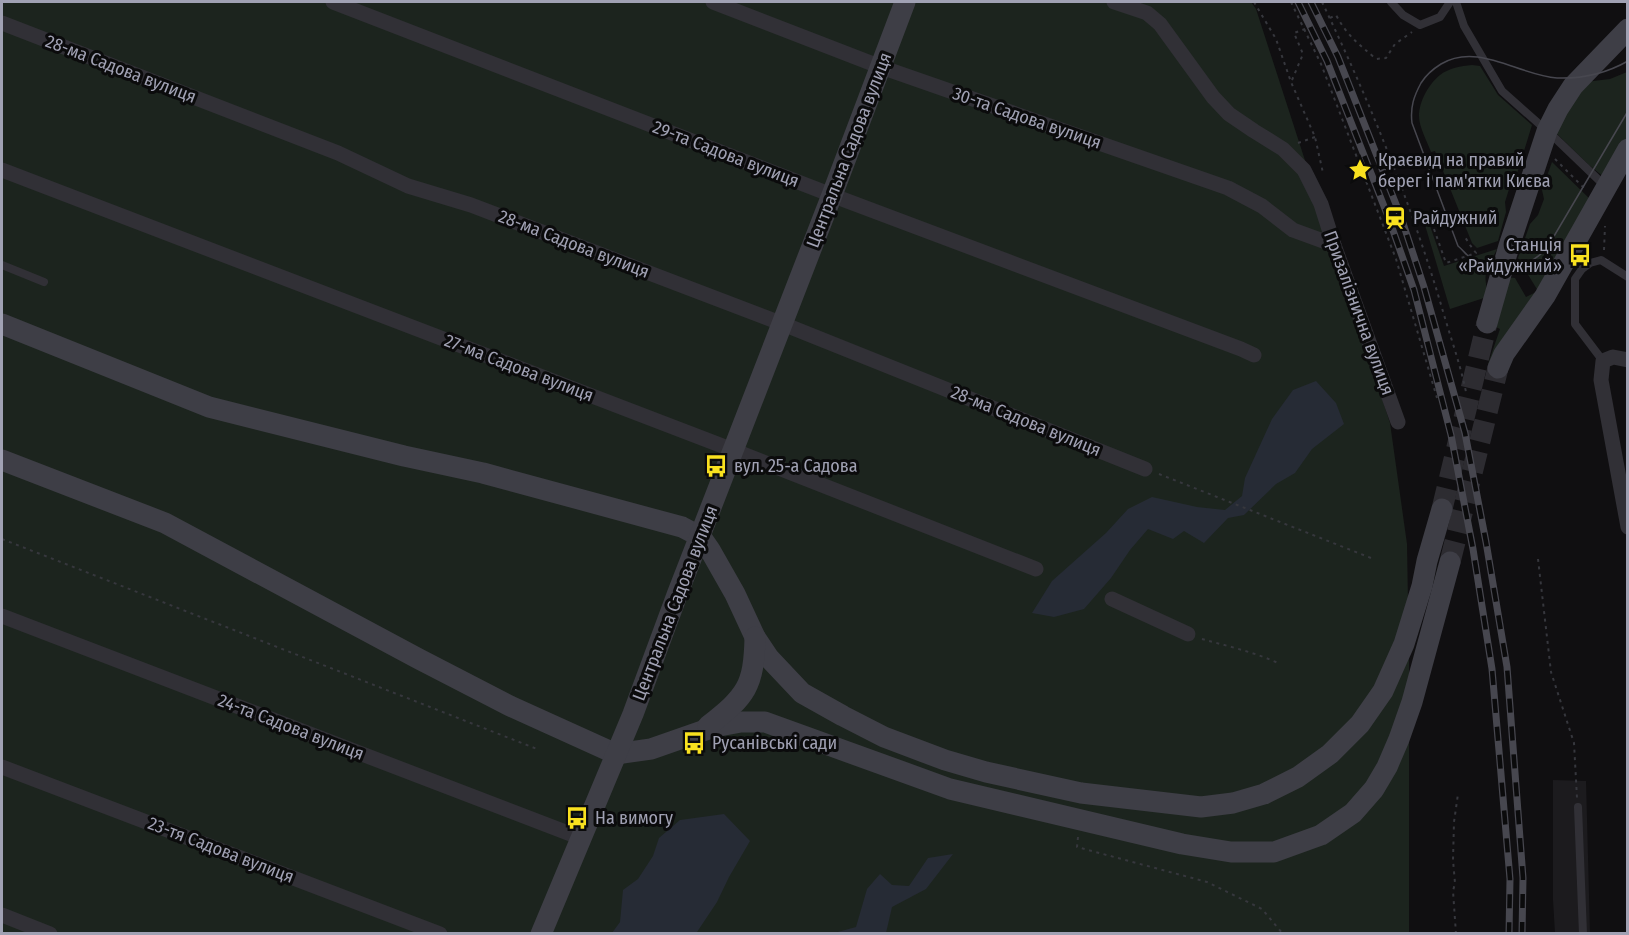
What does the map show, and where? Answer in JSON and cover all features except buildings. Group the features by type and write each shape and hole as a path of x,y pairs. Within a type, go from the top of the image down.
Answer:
{"main road":[{"name":"Центральна Садова вулиця","path":"542,933 616,754 701,537 905,2"},
{"path":"1487,323 1509,246 1545,139 1558,109 1573,86 1628,29"},
{"path":"1498,368 1504,354 1545,296 1628,148"},
{"path":"2,324 209,407 505,479 682,527 701,537 735,594 755,637 769,658 802,693 884,737 945,760 1081,793 1201,807 1233,803 1264,794 1298,777 1330,754 1360,724 1383,692 1408,632 1442,509"},
{"path":"2,460 165,523 500,701 616,754 651,748 703,730 741,722 765,722 950,789 1182,844 1231,852 1274,852 1321,835 1353,813 1374,789 1387,767 1412,702 1450,562"},
{"path":"703,730 730,709 747,688 754,662 755,637"}],"street":[{"name":"29-та Садова вулиця","path":"333,2 1254,355"},
{"name":"30-та Садова вулиця","path":"713,2 881,67 1228,188 1262,206 1293,230 1334,245"},
{"name":"Призалізнична вулиця","path":"1114,2 1147,14 1160,24 1213,97 1229,114 1283,149 1304,170 1321,204 1398,422"},
{"name":"28-ма Садова вулиця","path":"2,23 338,153 408,186 471,205 783,324 1146,469"},
{"name":"27-ма Садова вулиця","path":"2,170 1036,569"},
{"path":"1628,360 1613,357 1603,362 1601,380 1628,527"},
{"path":"1112,599 1188,634"},
{"name":"24-та Садова вулиця","path":"2,616 580,838"},
{"name":"23-тя Садова вулиця","path":"2,767 440,933"},
{"path":"2,915 50,933"}],"lane":[{"path":"1391,2 1403,15 1420,25 1440,17 1450,2"},
{"path":"1456,2 1464,26 1502,92 1545,139 1602,195"},
{"path":"1603,362 1575,324 1575,279 1590,263 1601,260 1628,277"},
{"path":"2,265 44,282"},
{"path":"1578,807 1583,933"}],"path":[{"path":"1254,2 1276,39 1291,82 1315,137 1324,179 1321,204"},
{"path":"1291,2 1321,64 1396,259 1437,398"},
{"path":"1322,2 1346,51 1407,200 1466,392"},
{"path":"1330,18 1336,15 1354,41 1376,59 1386,58 1395,45 1420,25"},
{"path":"1291,82 1303,54 1294,33 1305,29"},
{"path":"1545,139 1602,195"},
{"path":"1434,229 1446,263 1476,253 1466,237"},
{"path":"1146,469 1371,558"},
{"path":"2,539 537,749"},
{"path":"1538,559 1551,672 1574,743 1578,807"},
{"path":"1188,634 1255,653 1278,663"},
{"path":"1455,933 1453,860 1454,822 1458,794"},
{"path":"1080,821 1077,847 1207,882 1262,909 1283,933"}],"shaded area":[{"name":"Русанівські сади","path":"2,2 1251,2 1256,9 1390,423 1407,544 1409,933 2,934"},
{"path":"1472,65 1480,66 1498,95 1532,125 1516,177 1510,186 1505,202 1506,212 1498,241 1477,248 1472,243 1435,151 1431,152 1419,120 1419,110 1423,99 1436,79 1451,69"},
{"path":"1627,72 1627,141 1604,177 1554,131 1585,82 1610,79"},
{"path":"1552,162 1593,202 1494,366 1488,364 1500,329 1490,324 1506,277 1515,278 1526,297 1538,291 1518,258 1530,224 1538,215 1544,199 1542,190"},
{"path":"1429,223 1444,266 1497,249 1487,269 1484,298 1450,309 1425,225"},
{"path":"1316,381 1336,403 1344,424 1312,449 1295,473 1276,484 1244,515 1228,518 1204,543 1184,531 1173,539 1148,529 1084,609 1054,617 1032,613 1052,581 1106,533 1128,509 1152,497 1197,507 1225,510 1242,496 1245,478 1272,419 1293,390"},
{"path":"1553,780 1586,781 1590,933 1555,933"},
{"path":"724,814 750,841 717,902 697,932 694,934 612,933 620,922 623,890 638,879 653,856 659,838 680,820"},
{"path":"953,854 926,889 892,907 886,933 834,933 856,927 867,889 880,874 892,885 909,886 928,858"}],"tunnel":[{"path":"1442,509 1487,323"},
{"path":"1450,562 1498,368"}],"tram line":[{"path":"1628,61 1594,75 1557,78 1469,56 1455,58 1441,64 1427,75 1415,97 1412,107 1412,123 1458,246 1472,259 1502,269 1522,265 1539,255 1547,248 1628,111"}],"railway":[{"path":"1298,2 1327,61 1389,219 1414,290 1451,435 1473,549 1492,669 1510,879 1509,934"},
{"path":"1311,2 1338,57 1401,217 1424,287 1465,433 1507,667 1523,878 1522,934"}],"place":[{"name":"Краєвид на правий берег і пам'ятки Києва","path":"1360,170"},
{"name":"Райдужний","path":"1395,218"},
{"name":"Станція «Райдужний»","path":"1580,255"},
{"name":"вул. 25-а Садова","path":"716,466"},
{"name":"Русанівські сади","path":"694,743"},
{"name":"На вимогу","path":"577,818"}]}
